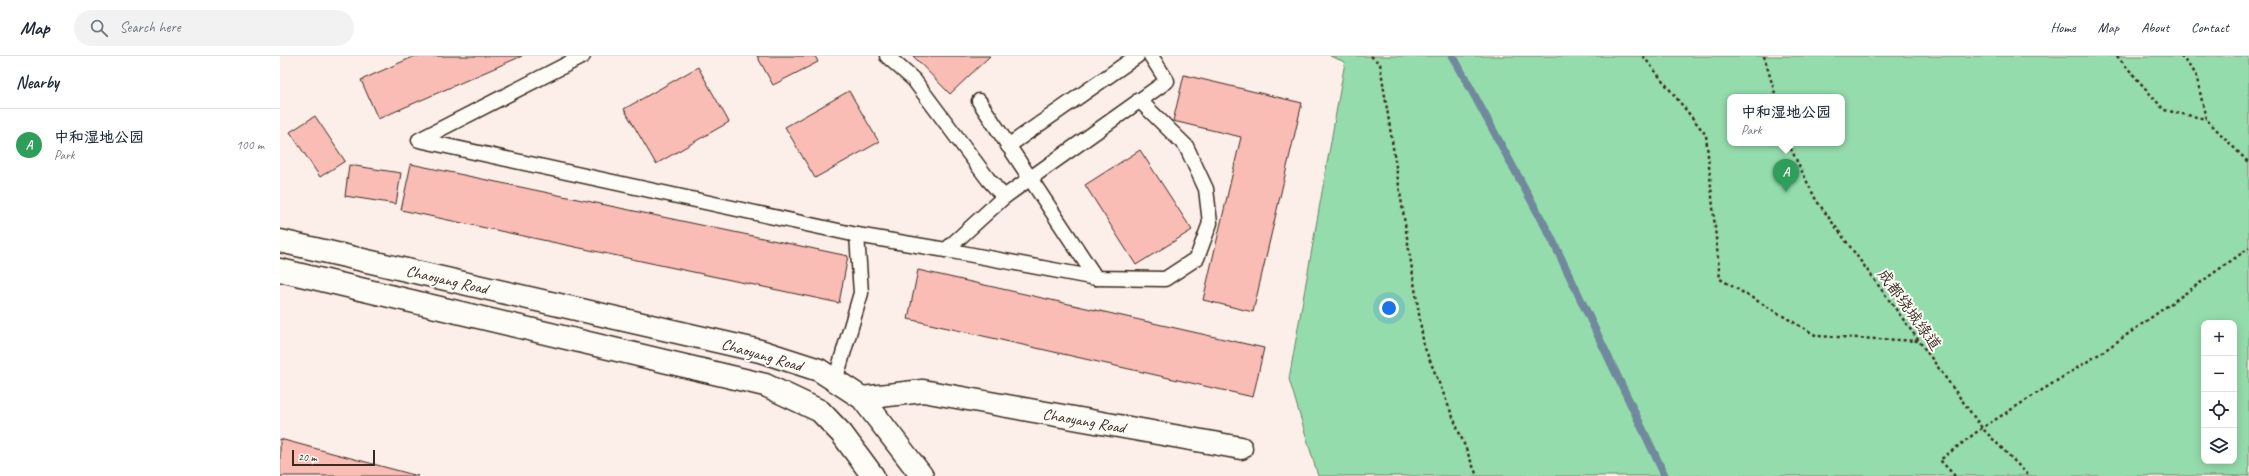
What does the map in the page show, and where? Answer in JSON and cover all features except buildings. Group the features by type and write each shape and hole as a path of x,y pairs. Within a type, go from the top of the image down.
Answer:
{"main road":[{"name":"Chaoyang Road","path":"280,241 760,351 819,370 862,398 923,391 1241,448"},
{"name":"Chaoyang Road","path":"280,270 765,385 820,412 842,434 873,476"},
{"path":"862,398 922,476"}],"lane":[{"path":"583,56 419,140 857,235 1096,278 1165,279 1197,258 1210,223 1206,189 1186,146 1139,100"},
{"path":"887,56 914,80 988,179 1004,197"},
{"path":"1008,146 1137,56"},
{"path":"946,250 1004,197 1167,81 1151,56"},
{"path":"979,101 1096,278"},
{"path":"835,381 861,293 857,235"}],"path":[{"path":"1371,56 1380,64 1424,346 1478,476"},
{"path":"1643,56 1706,135 1720,279 1817,336 1919,341"},
{"path":"1764,56 1775,94"},
{"path":"2117,56 2164,110 2206,120 2249,163"},
{"path":"2181,56 2196,74 2206,120"},
{"name":"成都绕城绿道","path":"1789,146 1816,200 1982,428 2030,476"},
{"path":"1955,476 1940,460 1982,428 2104,351 2249,248"}],"green space":[{"path":"1330,56 2249,56 2249,476 1318,476 1289,379 1345,62"}],"waterway":[{"path":"1453,56 1551,237 1665,476"}],"place":[{"name":"中和湿地公园","path":"1786,192"}]}
